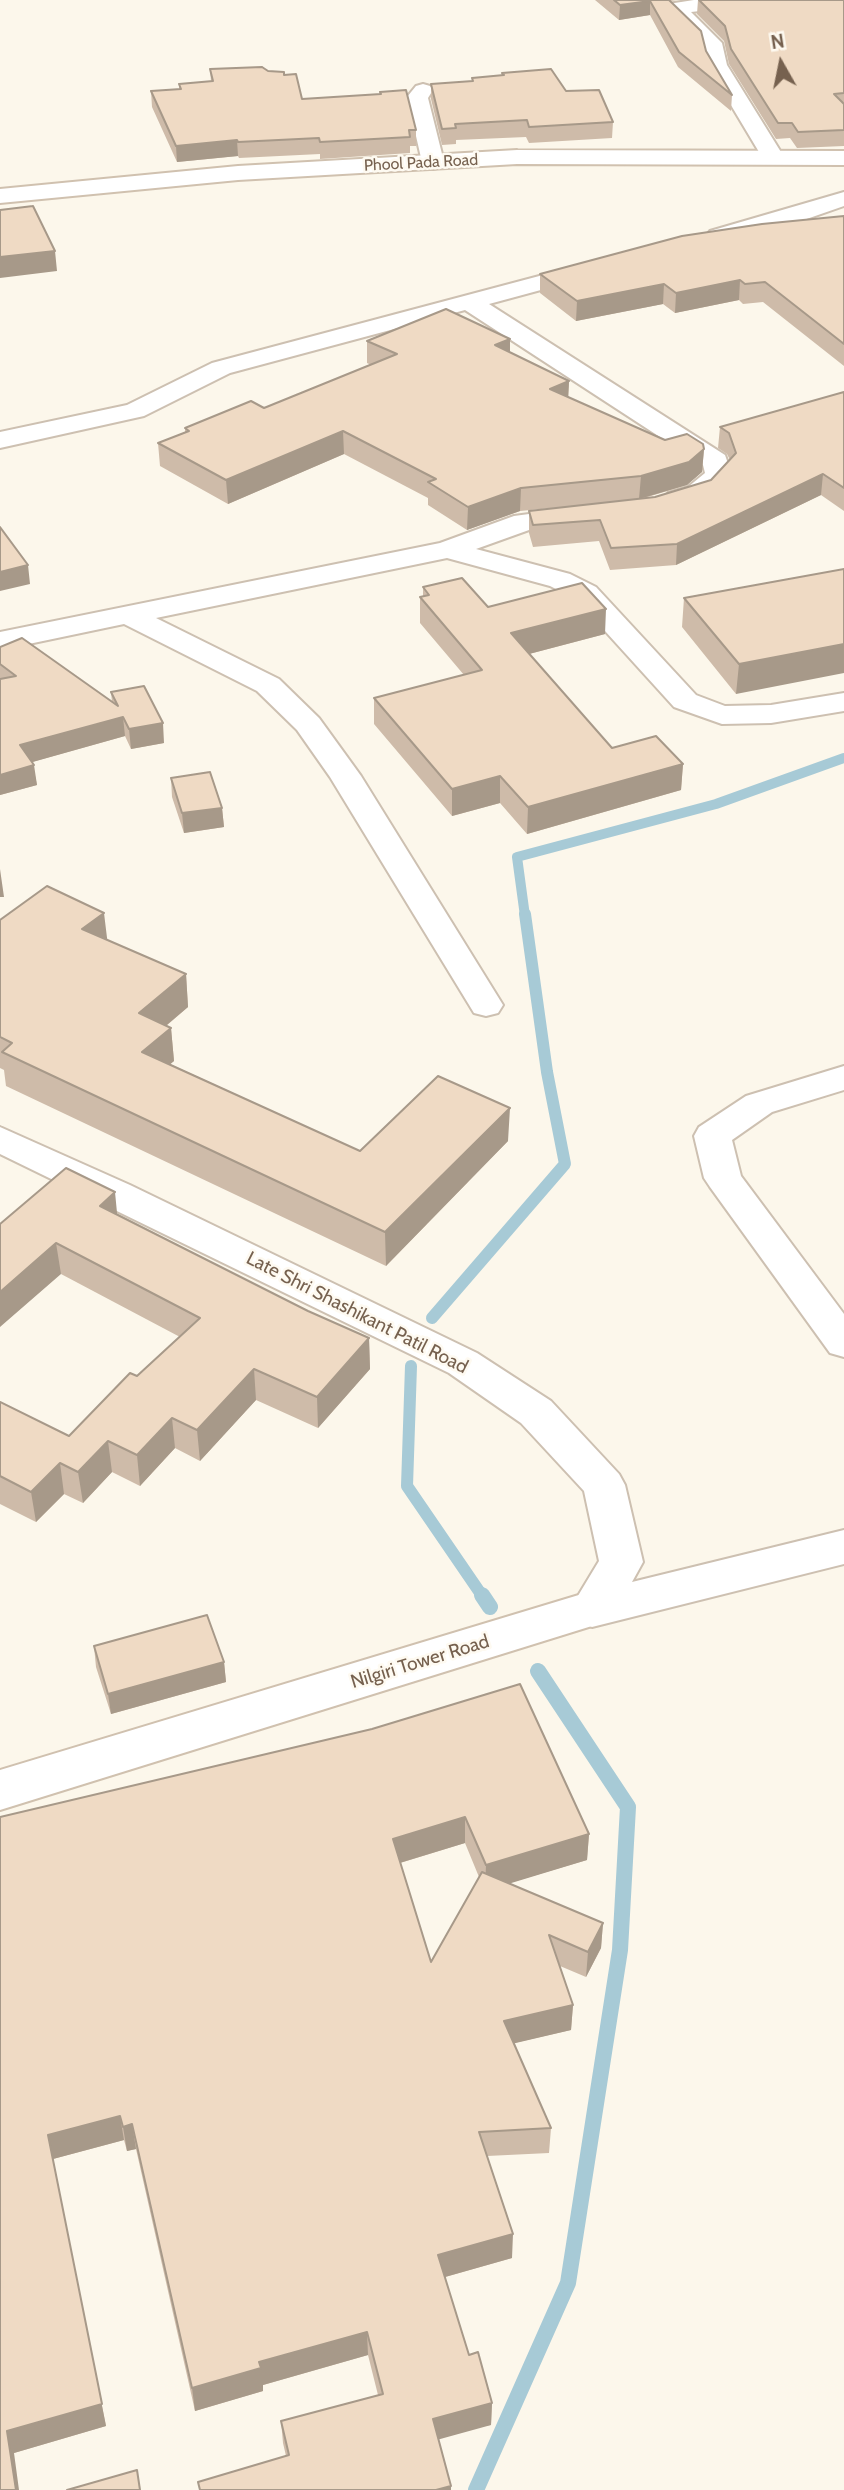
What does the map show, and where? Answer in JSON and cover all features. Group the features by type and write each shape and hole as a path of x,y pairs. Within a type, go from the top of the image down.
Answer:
{"street":[{"path":"738,0 675,8 712,43 717,65 772,157"},
{"path":"423,90 417,97 433,162"},
{"name":"Phool Pada Road","path":"0,196 238,173 517,157 844,158"},
{"path":"694,243 787,218 844,198"},
{"path":"0,440 135,411 221,368 613,264"},
{"path":"469,302 716,461 719,475 698,493 654,507"},
{"path":"0,641 447,550 524,522 606,513"},
{"path":"447,550 560,580 586,593 685,701 722,715 771,714 844,702"},
{"path":"128,615 268,685 307,724 345,776 486,1005"},
{"path":"844,1078 759,1104 712,1136 723,1178 844,1343"},
{"name":"Late Shri Shashikant Patil Road","path":"0,1139 463,1363 536,1412 604,1485 621,1562 592,1609"},
{"name":"Nilgiri Tower Road","path":"0,1790 592,1609 844,1547"}],"building":[{"path":"614,0 669,0 701,31 706,51 732,95 679,52 650,1 620,5"},
{"path":"699,0 844,0 844,93 834,94 844,104 844,130 798,132 792,123 778,123 731,49 725,26"},
{"path":"262,67 268,71 284,72 284,75 296,74 302,99 406,90 416,130 409,130 410,137 320,142 319,138 237,140 176,146 151,91 181,89 179,84 213,81 210,69"},
{"path":"551,69 566,91 599,90 613,122 529,127 527,120 455,124 456,128 442,129 431,84 473,81 472,78 504,75 502,73"},
{"path":"33,206 55,251 0,257 0,210"},
{"path":"844,216 844,344 765,282 745,284 740,280 676,293 664,284 577,301 540,274 682,236 762,224"},
{"path":"446,309 510,339 495,345 569,381 550,389 665,440 687,434 703,444 704,449 689,462 641,476 521,488 468,507 428,482 436,479 343,431 226,480 158,443 189,431 185,428 251,401 264,408 397,354 367,341"},
{"path":"844,392 844,488 823,474 677,544 611,548 600,520 533,525 529,511 655,497 711,480 736,453 729,433 720,427"},
{"path":"0,527 28,565 0,572"},
{"path":"844,569 844,644 739,664 684,598"},
{"path":"462,578 488,607 582,583 606,609 511,633 612,748 656,736 683,764 528,807 500,776 452,789 374,698 482,670 420,597 429,595 423,587"},
{"path":"22,638 118,706 111,692 144,686 163,723 129,729 123,717 20,745 34,765 0,775 0,679 16,676 0,664 0,647"},
{"path":"210,772 222,808 182,813 171,778"},
{"path":"47,886 104,913 82,929 186,974 139,1013 171,1028 142,1052 360,1151 438,1076 510,1108 385,1232 2,1052 12,1043 0,1037 0,920"},
{"path":"66,1168 115,1192 100,1206 308,1311 369,1338 317,1397 254,1369 197,1430 172,1418 137,1455 108,1441 78,1472 60,1463 31,1492 0,1476 0,1402 69,1436 130,1373 137,1376 200,1318 56,1243 0,1292 0,1224"},
{"path":"207,1615 224,1662 108,1694 94,1646"},
{"path":"520,1684 589,1834 486,1865 465,1817 393,1839 431,1962 482,1872 603,1923 588,1952 549,1935 573,2005 504,2021 551,2128 479,2132 513,2234 438,2255 469,2355 478,2352 492,2403 433,2419 451,2486 436,2490 200,2490 198,2482 289,2455 281,2421 383,2394 367,2332 259,2362 261,2368 192,2388 132,2124 123,2127 120,2116 48,2135 102,2404 7,2431 16,2490 0,2490 0,1817 372,1729"},
{"path":"137,2470 140,2490 67,2490"}],"waterway":[{"path":"525,916 517,857 716,804 844,758"},
{"path":"432,1318 565,1164 547,1072 525,914"},
{"path":"411,1366 407,1486 483,1597"},
{"path":"482,1595 490,1607"},
{"path":"476,2490 568,2283 620,1950 628,1807 538,1671"}]}
